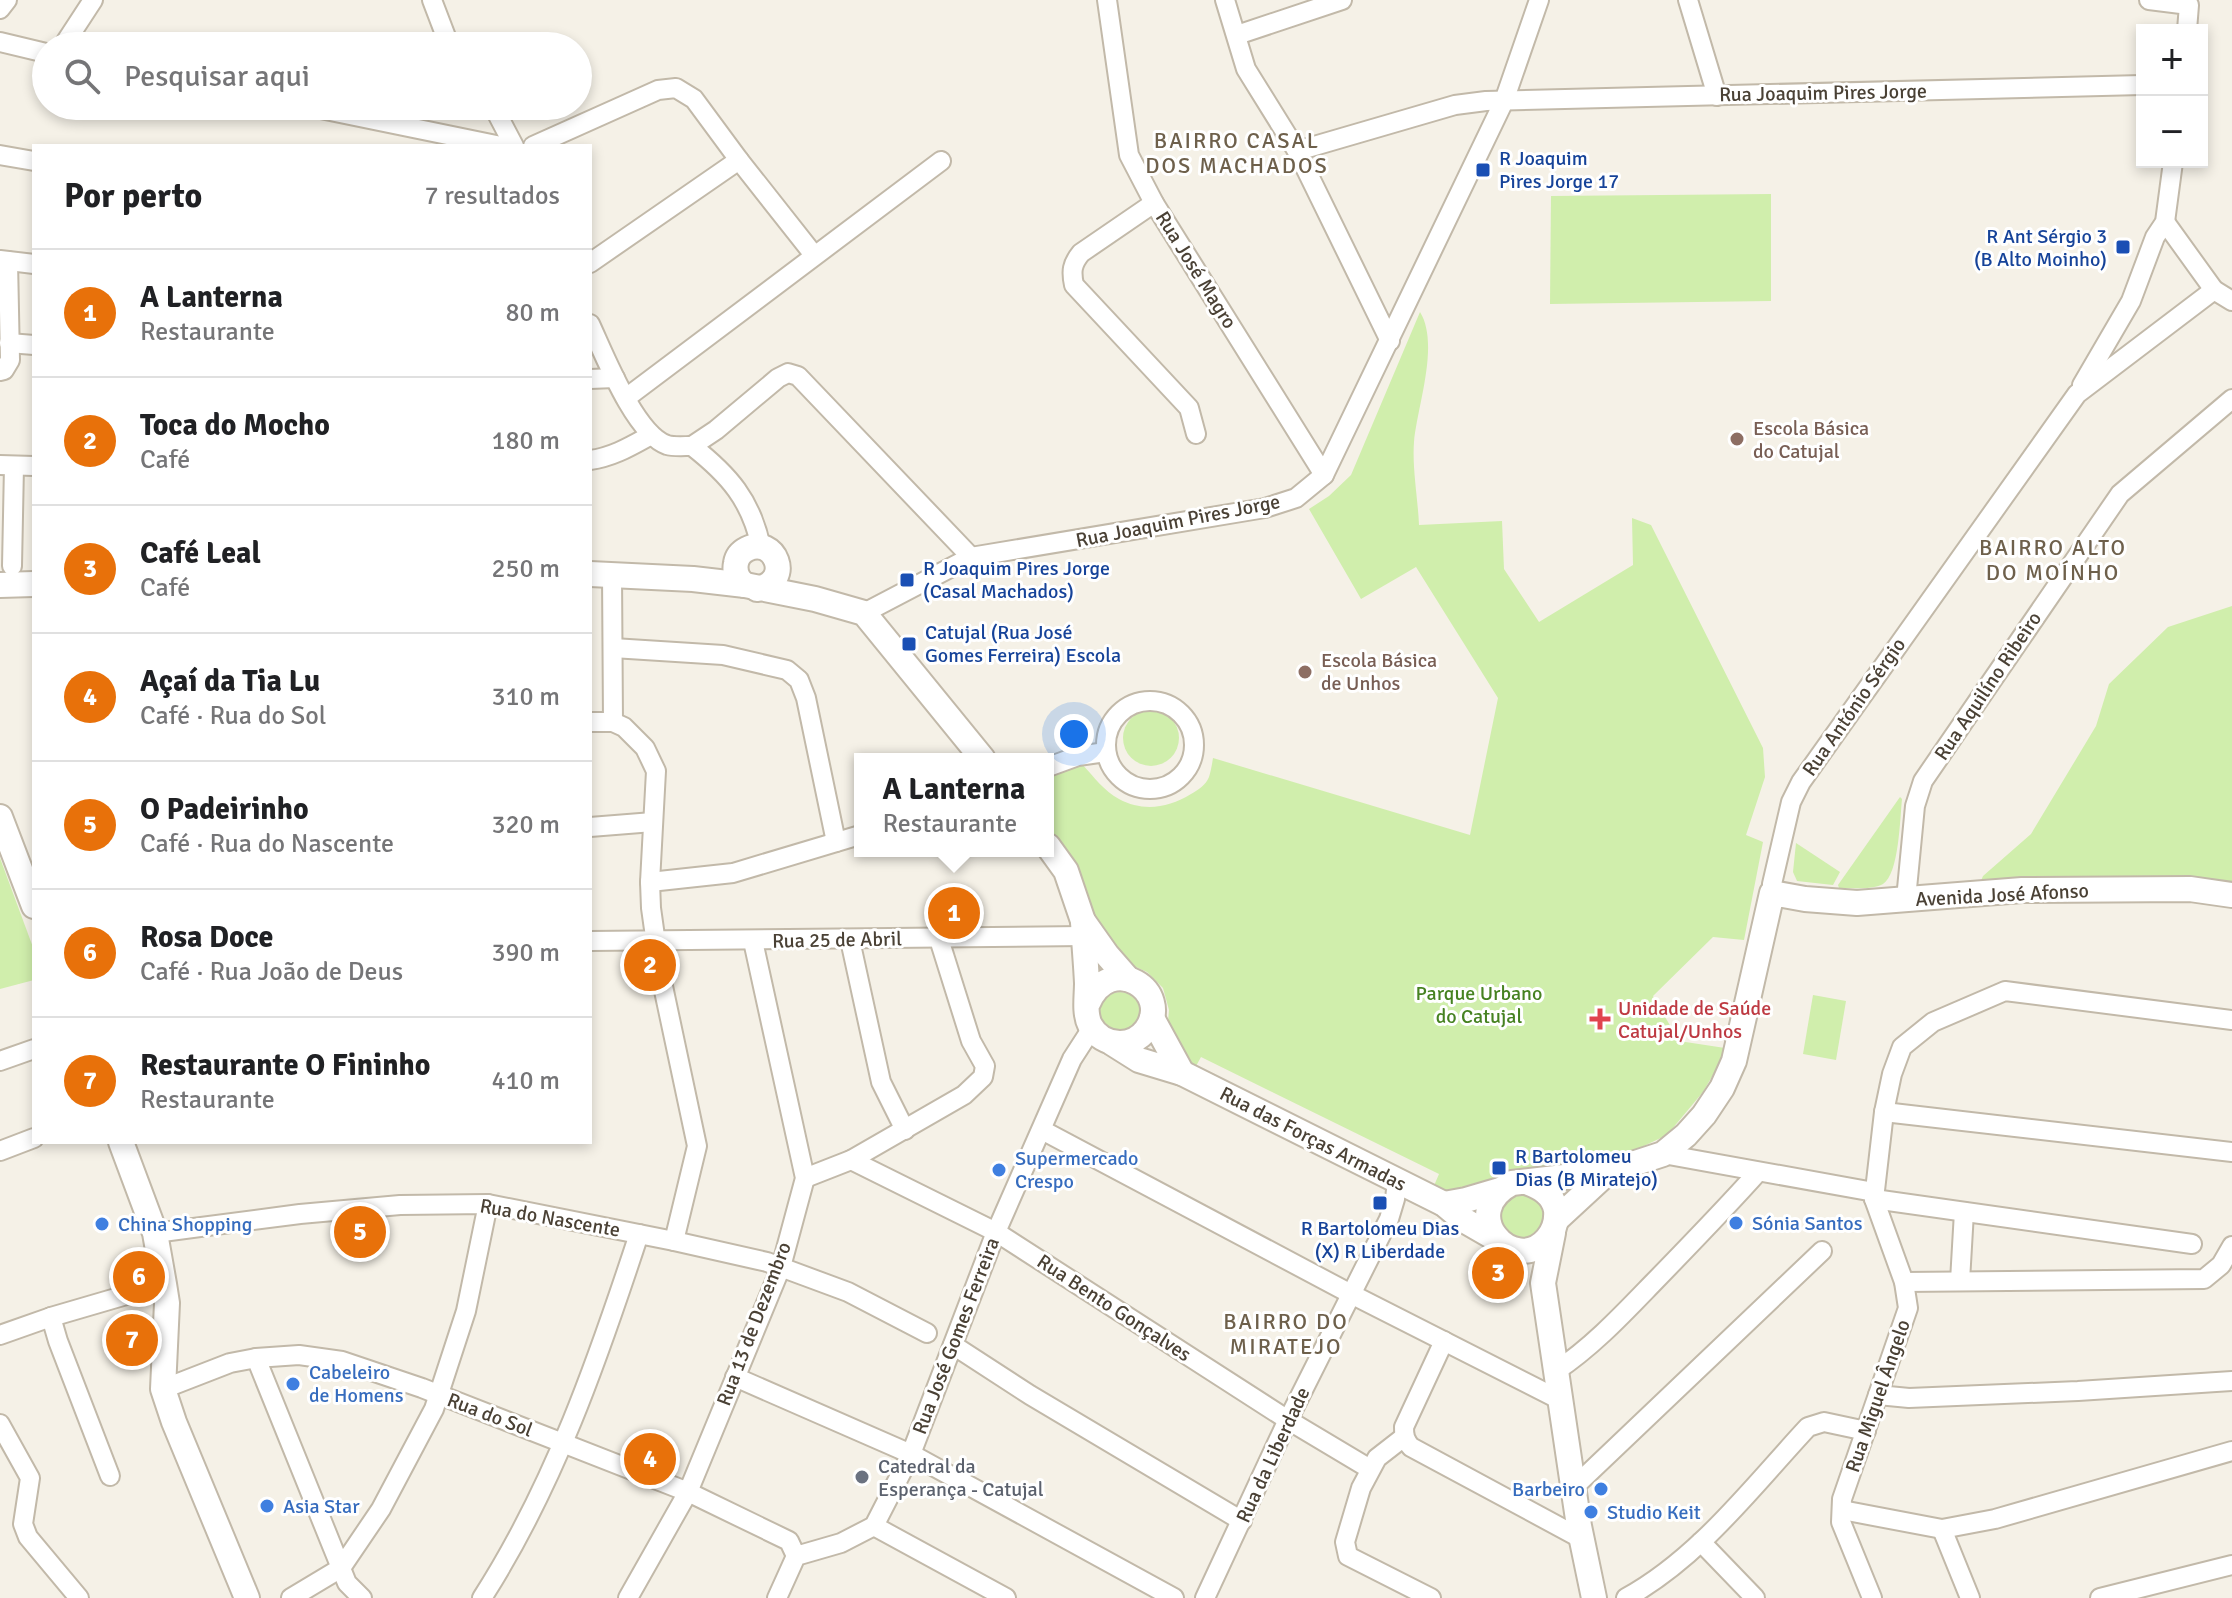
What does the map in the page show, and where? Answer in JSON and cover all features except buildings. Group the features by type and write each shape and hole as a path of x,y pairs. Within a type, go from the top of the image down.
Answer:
{"street":[{"path":"0,9 7,0"},
{"path":"72,32 93,0"},
{"path":"432,0 444,32"},
{"name":"Rua José Magro","path":"1107,0 1129,155 1154,203 1324,475"},
{"path":"1225,0 1246,69 1297,151 1390,341"},
{"path":"1237,35 1342,0"},
{"name":"Rua Joaquim Pires Jorge","path":"864,613 971,557 1265,508 1296,498 1324,475 1504,101 1539,0"},
{"path":"1688,0 1717,96"},
{"path":"2149,0 2189,5 2187,24"},
{"path":"0,42 32,50"},
{"name":"Rua Joaquim Pires Jorge","path":"1504,101 2136,85"},
{"path":"592,120 658,90 676,88 694,99 814,255"},
{"path":"1297,151 1455,105 1504,101"},
{"path":"374,120 491,144"},
{"path":"500,120 513,144"},
{"path":"537,144 591,120"},
{"path":"0,155 32,161"},
{"path":"592,262 739,160"},
{"path":"626,398 941,161"},
{"path":"2077,394 2131,301 2155,237 2165,222 2172,168"},
{"path":"1154,203 1081,253 1073,263 1071,272 1074,285 1189,408 1196,434"},
{"path":"2165,222 2214,290 2232,301"},
{"path":"0,371 10,360 4,260 32,264"},
{"name":"Rua António Sérgio","path":"1526,1182 1608,1172 1663,1154 1704,1115 1722,1088 1734,1061 1791,802 1801,782 2077,394 2214,290"},
{"path":"592,328 626,398 651,435 668,445 692,446 778,378 788,373 798,376 971,557"},
{"path":"9,343 32,345"},
{"path":"592,379 615,378"},
{"name":"Rua Aquilíno Ribeiro","path":"1906,899 1915,806 1923,781 2120,494 2232,399"},
{"path":"592,460 624,450 651,435"},
{"path":"692,446 735,485 756,522 761,547"},
{"path":"32,466 7,465 6,576 32,583"},
{"path":"761,547 772,552 778,563 774,580 764,588 746,579 743,552 748,548 761,547"},
{"path":"778,569 815,599"},
{"path":"613,722 613,648 601,574 746,579 864,613 978,753"},
{"path":"613,648 723,655 787,670 799,680 806,698 836,842"},
{"path":"1147,701 1175,709 1192,732 1194,746 1184,773 1160,788 1145,789 1131,785 1120,777 1106,752 1112,724 1120,712 1133,704 1147,701"},
{"path":"592,722 613,722 624,727 645,748 656,771 651,908 660,972 697,1146 674,1241"},
{"path":"1054,765 1078,756 1106,752"},
{"path":"0,817 32,901"},
{"path":"592,827 653,822"},
{"path":"650,882 733,873 854,837"},
{"path":"1054,854 1066,871 1084,929 1087,1011 1092,1028 1097,1035 1112,1043 1122,1044 1141,1036 1152,1018 1151,998 1137,982 1128,979 1107,980 1088,1003"},
{"name":"Avenida José Afonso","path":"1772,893 1857,903 2022,890 2190,889 2232,895"},
{"path":"1084,929 1128,979"},
{"name":"Rua 25 de Abril","path":"592,941 939,939 1084,929"},
{"path":"805,1178 851,1160 905,1130 964,1095 983,1077 985,1066 971,1041 939,939"},
{"path":"850,940 881,1082 905,1130"},
{"name":"Rua 13 de Dezembro","path":"628,1598 688,1492 781,1267 805,1178 753,941"},
{"path":"1874,1196 1892,1074 1902,1047 1933,1022 2005,991 2232,1020"},
{"path":"1152,1018 1182,1073"},
{"name":"Rua José Gomes Ferreira","path":"874,1526 911,1454 996,1232 1072,1059 1092,1028"},
{"name":"Rua das Forças Armadas","path":"1112,1043 1139,1060 1182,1073 1444,1204 1462,1219 1495,1238"},
{"path":"0,1061 32,1050"},
{"path":"1884,1112 2232,1152"},
{"path":"1042,1130 1351,1294 1560,1400"},
{"path":"0,1151 32,1139"},
{"path":"122,1144 155,1233 164,1284 167,1303 163,1389 247,1598"},
{"path":"1663,1154 1964,1212 2192,1244"},
{"name":"Rua Bento Gonçalves","path":"851,1160 996,1232 1288,1420 1370,1469"},
{"name":"Rua António Sérgio","path":"1554,1226 1608,1172"},
{"path":"1556,1371 1578,1356 1625,1311 1758,1172"},
{"name":"Rua da Liberdade","path":"1205,1598 1288,1420 1389,1219 1397,1181"},
{"path":"1444,1204 1500,1190 1512,1183 1526,1182 1539,1186 1549,1195 1555,1207 1543,1283 1573,1488 1594,1598"},
{"path":"1500,1190 1492,1200 1488,1213 1489,1226 1495,1238 1505,1247 1518,1251 1532,1249 1544,1243 1554,1226"},
{"name":"Rua Miguel Ângelo","path":"1872,1598 1841,1522 1842,1499 1908,1308 1904,1282 1874,1196"},
{"path":"291,1598 341,1568 381,1509 434,1409 466,1311 488,1204"},
{"name":"Rua do Nascente","path":"155,1233 386,1206 488,1204 674,1241 781,1267 848,1292 927,1333"},
{"path":"1960,1281 1964,1212"},
{"path":"482,1598 500,1570 581,1402 639,1234"},
{"path":"1904,1282 2204,1279 2221,1265 2232,1246"},
{"path":"1518,1251 1543,1283"},
{"path":"1573,1488 1822,1251"},
{"path":"0,1335 164,1284"},
{"path":"51,1317 110,1476"},
{"path":"1444,1341 1404,1427 1404,1437 1411,1447 1582,1539"},
{"path":"953,1345 1030,1395 1242,1521"},
{"name":"Rua do Sol","path":"163,1389 230,1363 256,1358 299,1355 342,1361 439,1395 688,1492 789,1541 796,1556"},
{"path":"256,1358 347,1583 362,1598"},
{"path":"735,1377 911,1454 1174,1598"},
{"path":"1878,1395 1909,1398 2232,1381"},
{"path":"1626,1598 1648,1586 1701,1542 1808,1427 1824,1422 1866,1431"},
{"path":"0,1424 30,1478 23,1524 28,1537 79,1598"},
{"path":"1404,1437 1377,1458 1370,1469 1345,1542 1348,1556 1431,1598"},
{"path":"1842,1510 1942,1529 1995,1519 2232,1451"},
{"path":"777,1598 796,1556 841,1543 874,1526 1006,1598"},
{"path":"1942,1529 1970,1598"},
{"path":"1701,1542 1755,1598"},
{"path":"2100,1598 2232,1565"}],"green space":[{"path":"1771,194 1771,301 1550,304 1551,196"},
{"name":"Parque Urbano do Catujal","path":"1420,312 1426,325 1428,358 1414,442 1419,525 1502,521 1504,569 1539,622 1633,565 1632,518 1651,525 1763,748 1765,777 1746,835 1763,842 1744,940 1713,937 1653,996 1679,1041 1725,1048 1721,1061 1703,1092 1667,1135 1627,1154 1573,1165 1507,1172 1481,1189 1451,1194 1433,1188 1439,1174 1201,1057 1195,1068 1176,1052 1167,1033 1169,1010 1163,988 1147,972 1120,960 1090,913 1075,861 1054,834 1054,774 1082,764 1119,799 1137,806 1155,807 1182,799 1202,787 1209,777 1213,758 1470,835 1498,698 1416,567 1361,599 1309,509 1329,496 1351,475"},
{"path":"2232,606 2232,884 2106,878 1980,883 1983,876 2031,834 2096,726 2109,684 2168,627"},
{"path":"1151,710 1171,718 1179,738 1171,758 1151,766 1131,758 1123,738 1131,718"},
{"path":"1900,797 1898,845 1888,878 1883,884 1873,887 1839,888 1838,885"},
{"path":"1796,843 1840,872 1833,885 1797,881 1793,872"},
{"path":"0,858 32,945 32,981 0,989"},
{"path":"1120,992 1134,999 1141,1013 1134,1027 1120,1034 1106,1027 1099,1013 1106,999"},
{"path":"1813,995 1846,1001 1836,1060 1803,1054"},
{"path":"1519,1195 1536,1200 1544,1213 1546,1225 1530,1242 1502,1232 1505,1205"}],"place":[{"name":"R Joaquim Pires Jorge 17","path":"1483,170"},
{"name":"R Ant Sérgio 3 (B Alto Moinho)","path":"2123,247"},
{"name":"Escola Básica do Catujal","path":"1737,439"},
{"name":"R Joaquim Pires Jorge (Casal Machados)","path":"907,580"},
{"name":"Catujal (Rua José Gomes Ferreira) Escola","path":"909,644"},
{"name":"Escola Básica de Unhos","path":"1305,672"},
{"name":"A Lanterna","path":"954,913"},
{"name":"Toca do Mocho","path":"650,965"},
{"name":"Unidade de Saúde Catujal/Unhos","path":"1600,1019"},
{"name":"R Bartolomeu Dias (B Miratejo)","path":"1499,1168"},
{"name":"Supermercado Crespo","path":"999,1170"},
{"name":"R Bartolomeu Dias (X) R Liberdade","path":"1380,1203"},
{"name":"Sónia Santos","path":"1736,1223"},
{"name":"China Shopping","path":"102,1224"},
{"name":"O Padeirinho","path":"360,1232"},
{"name":"Café Leal","path":"1498,1273"},
{"name":"Rosa Doce","path":"139,1277"},
{"name":"Restaurante O Fininho","path":"132,1340"},
{"name":"Cabeleiro de Homens","path":"293,1384"},
{"name":"Açaí da Tia Lu","path":"650,1459"},
{"name":"Catedral da Esperança - Catujal","path":"862,1477"},
{"name":"Barbeiro","path":"1601,1489"},
{"name":"Asia Star","path":"267,1506"},
{"name":"Studio Keit","path":"1591,1512"}],"district":[{"name":"BAIRRO CASAL DOS MACHADOS","path":"1237,152"},
{"name":"BAIRRO ALTO DO MOÍNHO","path":"2053,560"},
{"name":"BAIRRO DO MIRATEJO","path":"1286,1334"}]}
